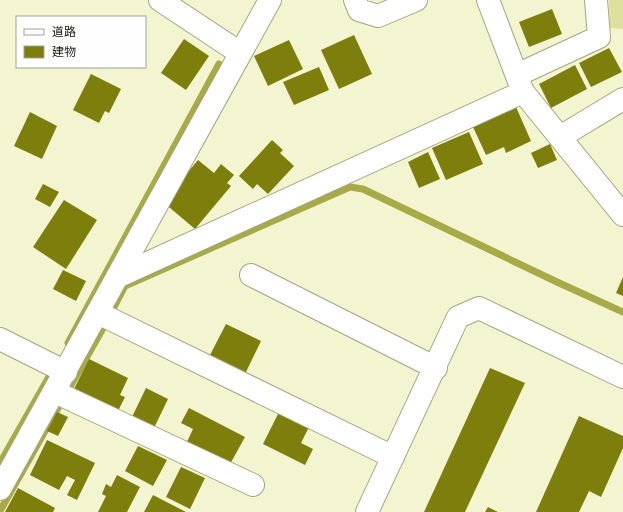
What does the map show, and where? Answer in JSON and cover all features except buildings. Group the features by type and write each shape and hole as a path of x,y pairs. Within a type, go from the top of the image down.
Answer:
{"street":[{"path":"160,0 240,52"},
{"path":"0,489 60,395 59,368 105,316 117,277 270,0"},
{"path":"355,0 359,10 378,16 416,0"},
{"path":"488,0 520,83 560,137 623,215"},
{"path":"117,277 520,83 599,37 596,0"},
{"path":"560,137 623,99"},
{"path":"251,275 436,368"},
{"path":"367,512 436,368 458,317 479,308 623,377"},
{"path":"105,316 393,457"},
{"path":"0,339 59,368"},
{"path":"60,395 253,485"}],"green space":[{"path":"609,0 623,0 623,29 610,28"}],"waterway":[{"path":"68,343 219,64"},
{"path":"0,511 102,330 125,286 350,187 363,189 623,312"},
{"path":"0,463 54,368"}]}
